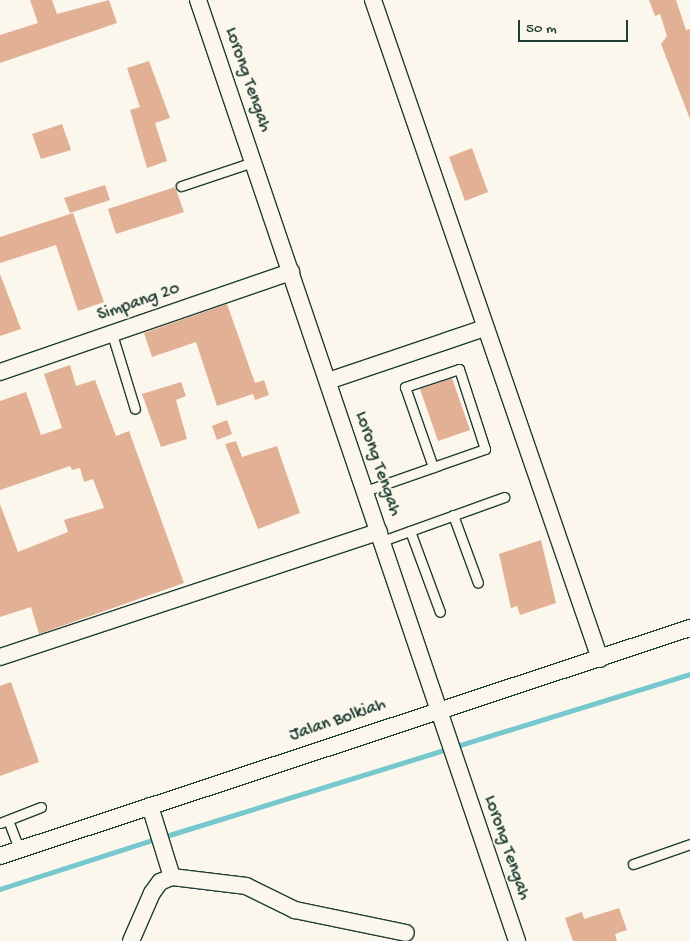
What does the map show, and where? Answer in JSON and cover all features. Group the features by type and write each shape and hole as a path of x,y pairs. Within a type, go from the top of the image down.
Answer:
{"street":[{"name":"Lorong Tengah","path":"198,0 365,491 436,709 457,764 517,941"},
{"path":"373,0 600,659"},
{"name":"Simpang 20","path":"0,372 290,272"},
{"path":"328,381 485,328"},
{"path":"0,657 380,536"},
{"name":"Jalan Bolkiah","path":"0,856 436,709 600,659 690,628"},
{"path":"150,806 172,876"},
{"path":"131,941 152,894 160,882 172,876 246,886 295,910 406,934"}],"lane":[{"path":"181,186 253,162"},
{"path":"112,334 135,409"},
{"path":"365,491 485,449 459,369 405,387 433,467"},
{"path":"380,536 410,531 504,497"},
{"path":"453,515 478,583"},
{"path":"410,531 440,612"},
{"path":"19,849 4,821 41,807"},
{"path":"633,864 690,844"}],"building":[{"path":"30,0 52,0 57,14 109,0 117,23 0,63 0,35 38,23"},
{"path":"649,0 676,0 686,30 690,29 690,119 661,44 667,36 660,14 655,16"},
{"path":"149,61 170,118 155,123 167,161 147,168 130,110 140,107 127,68"},
{"path":"62,124 71,150 41,159 32,134"},
{"path":"472,148 488,192 465,201 449,157"},
{"path":"105,185 110,200 70,213 64,198"},
{"path":"175,187 184,212 116,234 108,209"},
{"path":"73,213 104,302 78,311 56,245 0,263 0,237"},
{"path":"0,274 21,329 0,336"},
{"path":"227,304 255,383 264,380 269,395 255,400 253,394 217,406 196,342 152,357 144,333"},
{"path":"70,365 76,386 95,380 116,436 129,431 184,583 39,634 31,607 0,617 0,504 18,552 68,532 64,520 104,508 93,479 84,482 80,468 72,470 70,466 0,490 0,401 26,392 41,435 62,428 44,374"},
{"path":"452,378 470,430 438,441 420,389"},
{"path":"181,382 186,396 176,400 187,439 161,447 142,394"},
{"path":"227,420 232,434 217,440 212,426"},
{"path":"236,441 242,457 277,446 300,513 258,529 225,444"},
{"path":"541,540 556,603 520,615 517,606 511,608 499,554"},
{"path":"11,682 39,762 0,776 0,686"},
{"path":"619,908 627,930 615,934 617,941 573,941 565,918 582,912 584,919"}],"waterway":[{"path":"163,837 690,674"},
{"path":"0,889 156,839"}]}
